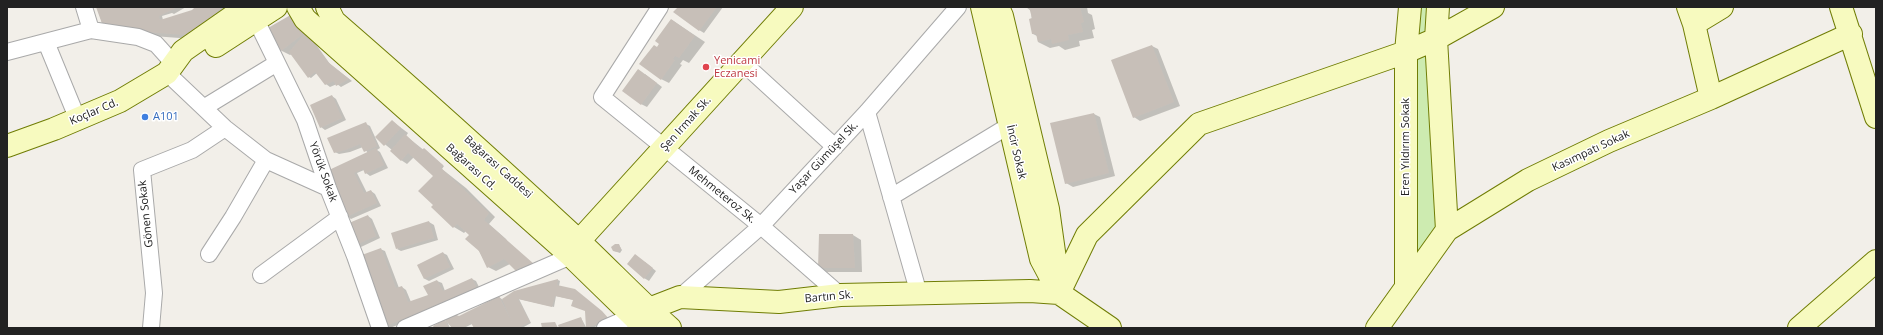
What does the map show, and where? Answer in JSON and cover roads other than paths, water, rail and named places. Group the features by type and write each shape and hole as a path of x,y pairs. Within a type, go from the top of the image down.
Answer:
{"main road":[{"name":"Koçlar Cd.","path":"7,146 78,120 120,101 170,68 191,63 251,14 276,7"},
{"name":"Bağarası Cd.","path":"298,7 305,19 575,249"},
{"name":"Bağarası Caddesi","path":"326,7 334,21 459,131 642,318 670,328"},
{"name":"İncir Sokak","path":"982,7 1041,259 1059,293 1110,328"},
{"name":"İncir Sokak","path":"998,7 1048,209 1059,293"},
{"name":"Eren Yıldırım Sokak","path":"1406,286 1406,52 1410,7"},
{"path":"1438,7 1436,39 1447,230"},
{"path":"1059,293 1087,235 1199,124 1406,52 1436,39 1493,7"},
{"path":"1711,98 1691,15 1722,7"},
{"path":"1841,7 1851,34 1876,117"},
{"name":"Şen Irmak Sk.","path":"575,249 742,62 785,9"},
{"name":"Kasımpatı Sokak","path":"1377,328 1447,230 1528,180 1609,141 1711,98 1851,34"},
{"path":"1799,328 1876,261"},
{"name":"Bartın Sk.","path":"642,318 680,297 779,302 840,295 1030,291 1059,293"}],"street":[{"path":"84,7 91,30"},
{"name":"Mehmeteroz Sk.","path":"660,7 602,97 761,226 840,295"},
{"name":"Yaşar Gümüşel Sk.","path":"680,297 761,226 867,112 958,7"},
{"name":"Yörük Sokak","path":"251,14 278,63 305,120 328,188 355,256 380,328"},
{"path":"7,52 91,30 138,37 156,44 170,68 225,128 266,160 328,188"},
{"path":"46,42 78,120"},
{"path":"742,62 835,147"},
{"path":"205,107 278,63"},
{"path":"867,112 919,294"},
{"path":"891,197 1010,125"},
{"name":"Gönen Sokak","path":"152,328 154,293 142,170 192,150 225,128"},
{"path":"209,254 233,217 266,160"},
{"path":"261,275 340,217"},
{"path":"405,328 575,249"},
{"name":"Bartın Sk.","path":"605,328 642,318"}],"place":[{"name":"Yenicami Eczanesi","path":"706,67"},
{"name":"A101","path":"145,117"}]}
